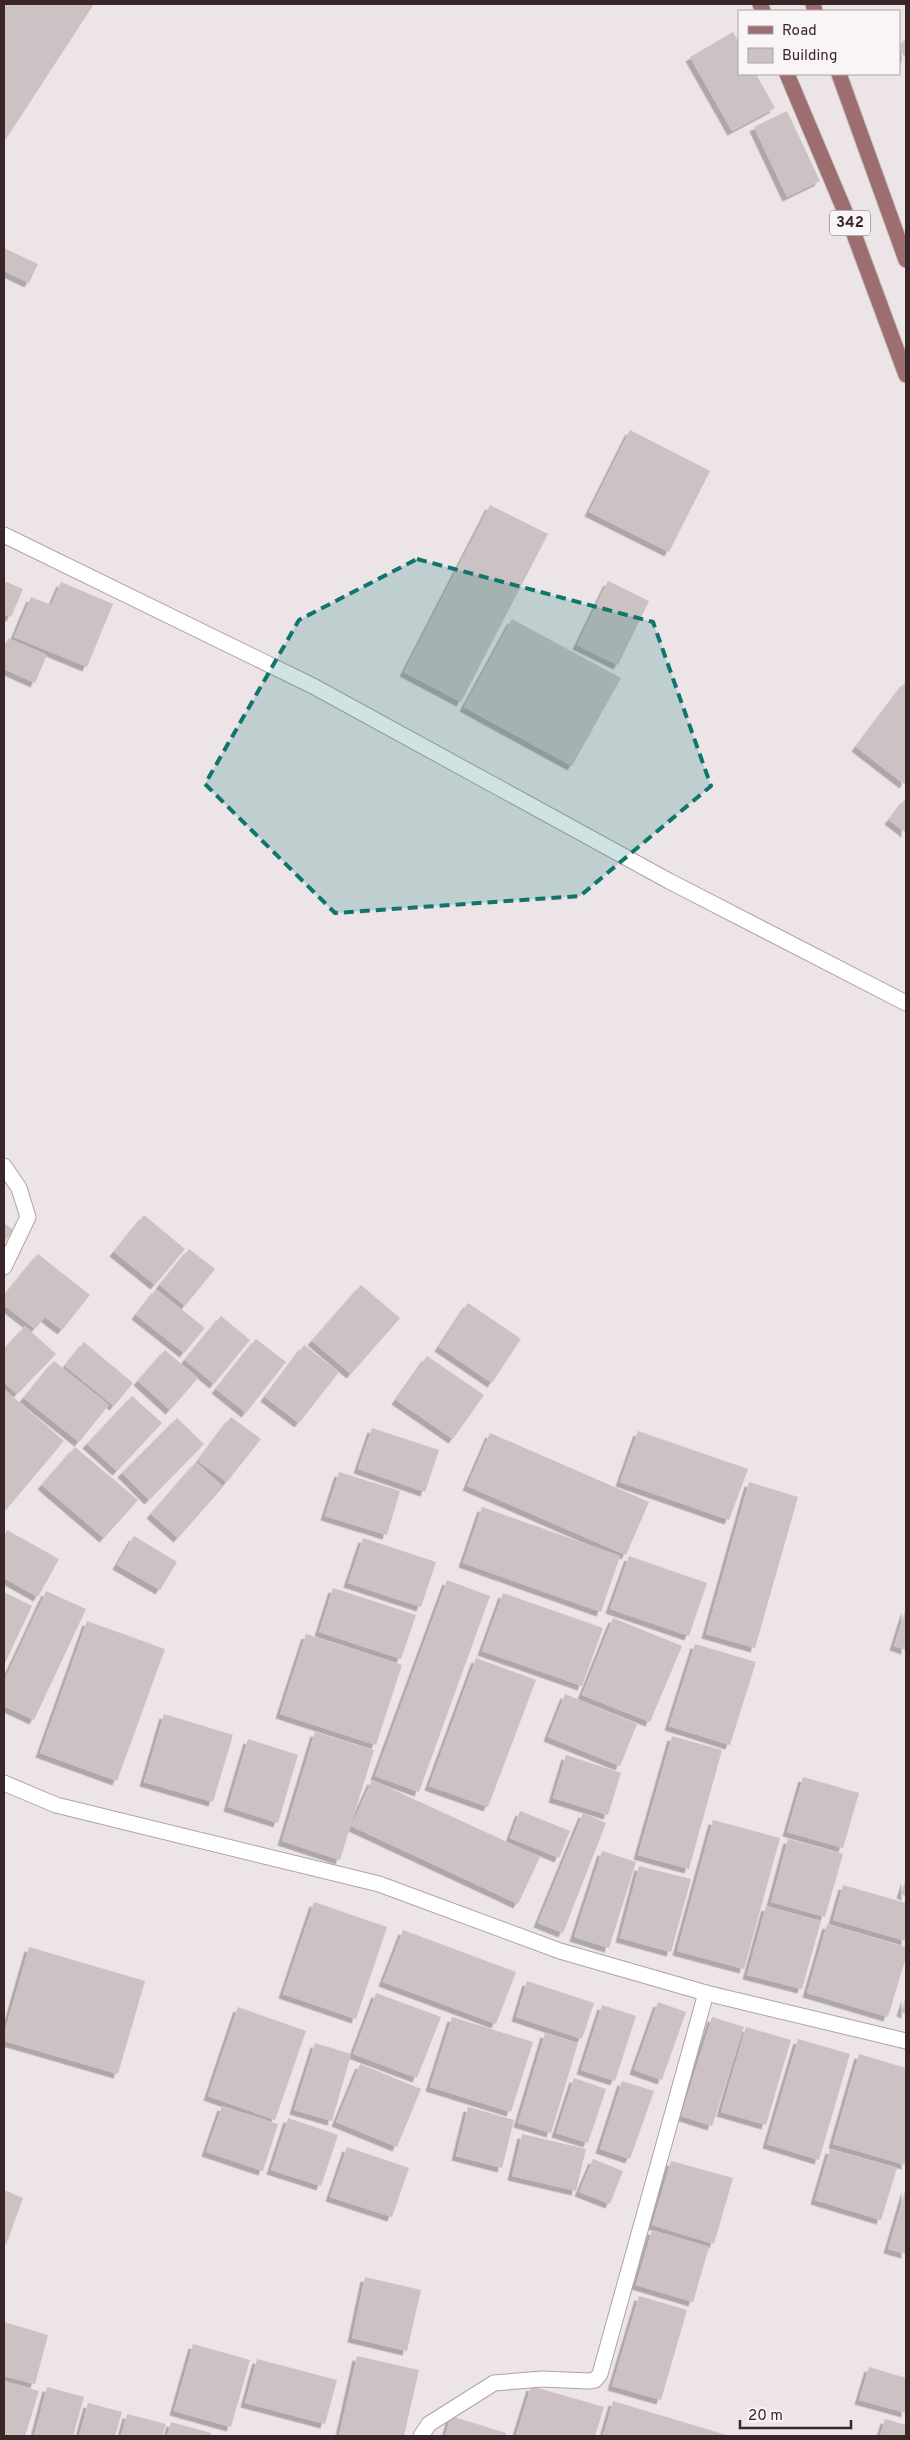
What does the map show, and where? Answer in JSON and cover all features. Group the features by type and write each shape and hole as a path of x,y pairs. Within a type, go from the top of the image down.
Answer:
{"main road":[{"name":"342","path":"788,75 851,226 906,375"},
{"name":"342","path":"839,75 906,260"}],"street":[{"path":"4,535 313,686 669,881 906,1003"},
{"path":"4,1166 18,1188 28,1217 4,1267"},
{"path":"4,1783 56,1805 379,1884 560,1951 706,1994 906,2041"},
{"path":"421,2436 429,2424 494,2383 542,2379 589,2381 595,2380 600,2374 706,1994"}],"highlighted area":[{"path":"417,559 653,622 711,786 580,896 335,913 205,784 299,620"}],"building":[{"path":"4,4 94,4 4,142"},
{"path":"733,32 738,41 738,75 757,75 775,108 732,131 690,57"},
{"path":"906,39 906,59 900,50 900,44"},
{"path":"787,111 820,181 787,197 754,127"},
{"path":"4,248 38,264 29,283 4,271"},
{"path":"630,430 710,471 669,552 589,512"},
{"path":"490,505 548,534 461,702 404,672"},
{"path":"4,581 23,589 11,617 4,614"},
{"path":"608,581 649,601 618,665 577,645"},
{"path":"61,582 113,604 87,667 14,637 31,597 51,605"},
{"path":"512,619 621,678 572,766 464,707"},
{"path":"8,638 47,655 35,683 4,669 4,648"},
{"path":"906,681 906,781 904,784 856,747"},
{"path":"906,798 906,833 889,820"},
{"path":"144,1215 185,1249 155,1285 114,1252"},
{"path":"4,1223 13,1230 4,1243"},
{"path":"189,1249 215,1269 185,1306 160,1285"},
{"path":"38,1254 90,1295 62,1330 45,1317 35,1329 4,1305 4,1296"},
{"path":"361,1285 400,1318 351,1374 312,1341"},
{"path":"156,1289 205,1328 184,1353 136,1315"},
{"path":"468,1303 521,1339 492,1383 439,1347"},
{"path":"221,1316 250,1340 214,1384 185,1360"},
{"path":"25,1326 56,1354 17,1394 4,1382 4,1349"},
{"path":"256,1339 286,1362 246,1413 216,1389"},
{"path":"84,1342 133,1383 114,1406 65,1366"},
{"path":"304,1345 339,1372 299,1423 265,1397"},
{"path":"165,1350 198,1378 170,1410 138,1381"},
{"path":"427,1356 484,1395 453,1439 396,1400"},
{"path":"54,1361 109,1405 79,1442 24,1398"},
{"path":"4,1389 64,1441 4,1512"},
{"path":"132,1396 162,1423 117,1471 87,1444"},
{"path":"231,1417 261,1439 227,1482 198,1461"},
{"path":"177,1418 204,1444 149,1500 122,1473"},
{"path":"372,1428 439,1450 425,1492 358,1469"},
{"path":"638,1431 748,1469 729,1520 620,1482"},
{"path":"490,1433 649,1502 626,1555 467,1486"},
{"path":"75,1447 138,1500 104,1538 42,1485"},
{"path":"196,1462 223,1487 178,1538 151,1514"},
{"path":"339,1472 400,1491 387,1535 325,1516"},
{"path":"749,1482 798,1497 755,1648 706,1634"},
{"path":"482,1507 620,1556 601,1612 463,1563"},
{"path":"7,1530 59,1559 38,1597 4,1578 4,1536"},
{"path":"134,1536 177,1562 160,1590 117,1565"},
{"path":"363,1538 436,1562 421,1607 348,1583"},
{"path":"629,1556 707,1583 689,1636 610,1609"},
{"path":"447,1580 490,1596 419,1792 375,1776"},
{"path":"333,1588 416,1615 401,1659 319,1632"},
{"path":"46,1591 86,1609 34,1720 4,1706 4,1681"},
{"path":"4,1592 32,1606 4,1665"},
{"path":"503,1593 603,1628 582,1686 482,1651"},
{"path":"906,1608 906,1650 894,1646"},
{"path":"613,1618 682,1646 650,1722 582,1695"},
{"path":"87,1621 165,1649 117,1781 40,1753"},
{"path":"306,1634 402,1665 376,1745 280,1714"},
{"path":"695,1644 756,1662 730,1745 669,1726"},
{"path":"476,1658 536,1680 488,1807 429,1786"},
{"path":"565,1694 637,1724 620,1766 548,1737"},
{"path":"164,1714 233,1735 213,1802 144,1782"},
{"path":"315,1732 374,1750 340,1860 282,1841"},
{"path":"672,1736 722,1750 689,1869 638,1855"},
{"path":"248,1739 298,1755 278,1823 228,1807"},
{"path":"566,1755 621,1773 608,1815 553,1798"},
{"path":"803,1777 859,1793 843,1848 787,1832"},
{"path":"372,1780 540,1857 518,1904 351,1826"},
{"path":"520,1811 570,1831 559,1858 510,1838"},
{"path":"583,1813 606,1823 563,1933 538,1923"},
{"path":"713,1820 780,1838 744,1969 677,1951"},
{"path":"788,1839 843,1854 825,1917 771,1902"},
{"path":"602,1851 636,1862 609,1948 574,1937"},
{"path":"639,1866 691,1879 671,1952 620,1938"},
{"path":"906,1878 906,1896 901,1894"},
{"path":"843,1885 906,1903 906,1941 833,1920"},
{"path":"314,1902 387,1927 356,2019 283,1994"},
{"path":"766,1906 821,1921 802,1989 747,1975"},
{"path":"827,1924 906,1947 906,1957 888,2017 807,1993"},
{"path":"403,1930 516,1972 496,2024 383,1982"},
{"path":"29,1947 145,1981 118,2074 4,2041 4,2034"},
{"path":"527,1981 594,2003 582,2039 516,2017"},
{"path":"376,1993 441,2017 417,2078 353,2054"},
{"path":"906,1996 906,2014 901,2012"},
{"path":"658,2002 686,2012 662,2080 634,2070"},
{"path":"602,2005 636,2016 615,2081 581,2070"},
{"path":"238,2007 306,2031 275,2120 208,2096"},
{"path":"452,2017 533,2042 511,2112 430,2087"},
{"path":"712,2017 744,2027 712,2126 681,2116"},
{"path":"746,2027 791,2040 766,2125 721,2112"},
{"path":"545,2033 578,2043 551,2133 518,2123"},
{"path":"798,2039 850,2054 819,2160 767,2144"},
{"path":"315,2043 351,2054 332,2121 294,2110"},
{"path":"859,2054 906,2068 906,2165 833,2144"},
{"path":"360,2064 421,2089 397,2147 336,2122"},
{"path":"574,2078 606,2089 588,2143 556,2133"},
{"path":"622,2081 654,2091 630,2159 600,2149"},
{"path":"222,2106 278,2124 263,2171 206,2152"},
{"path":"468,2107 514,2120 502,2168 456,2156"},
{"path":"288,2118 338,2135 321,2186 271,2170"},
{"path":"522,2134 586,2149 576,2191 512,2176"},
{"path":"347,2147 409,2168 392,2217 330,2197"},
{"path":"830,2149 897,2168 881,2220 815,2200"},
{"path":"593,2159 623,2171 610,2204 579,2192"},
{"path":"671,2161 733,2178 714,2244 652,2225"},
{"path":"906,2188 906,2254 888,2249"},
{"path":"4,2190 23,2198 6,2245 4,2244"},
{"path":"652,2230 709,2247 693,2302 636,2285"},
{"path":"365,2277 421,2290 407,2351 352,2338"},
{"path":"639,2296 687,2310 661,2400 612,2386"},
{"path":"4,2322 48,2335 35,2384 4,2376"},
{"path":"193,2344 250,2360 231,2427 174,2411"},
{"path":"357,2356 419,2370 404,2436 339,2436"},
{"path":"257,2359 337,2380 325,2424 245,2403"},
{"path":"869,2367 906,2378 906,2413 859,2400"},
{"path":"4,2381 39,2391 25,2436 4,2436"},
{"path":"531,2386 604,2407 595,2436 516,2435"},
{"path":"47,2387 84,2397 73,2436 34,2436"},
{"path":"613,2401 730,2436 603,2436"},
{"path":"88,2403 122,2412 115,2436 79,2436"},
{"path":"127,2414 166,2424 162,2436 121,2436"},
{"path":"451,2416 506,2433 505,2436 445,2436"},
{"path":"885,2419 906,2425 906,2436 880,2436"},
{"path":"171,2422 211,2433 210,2436 167,2436"}]}
